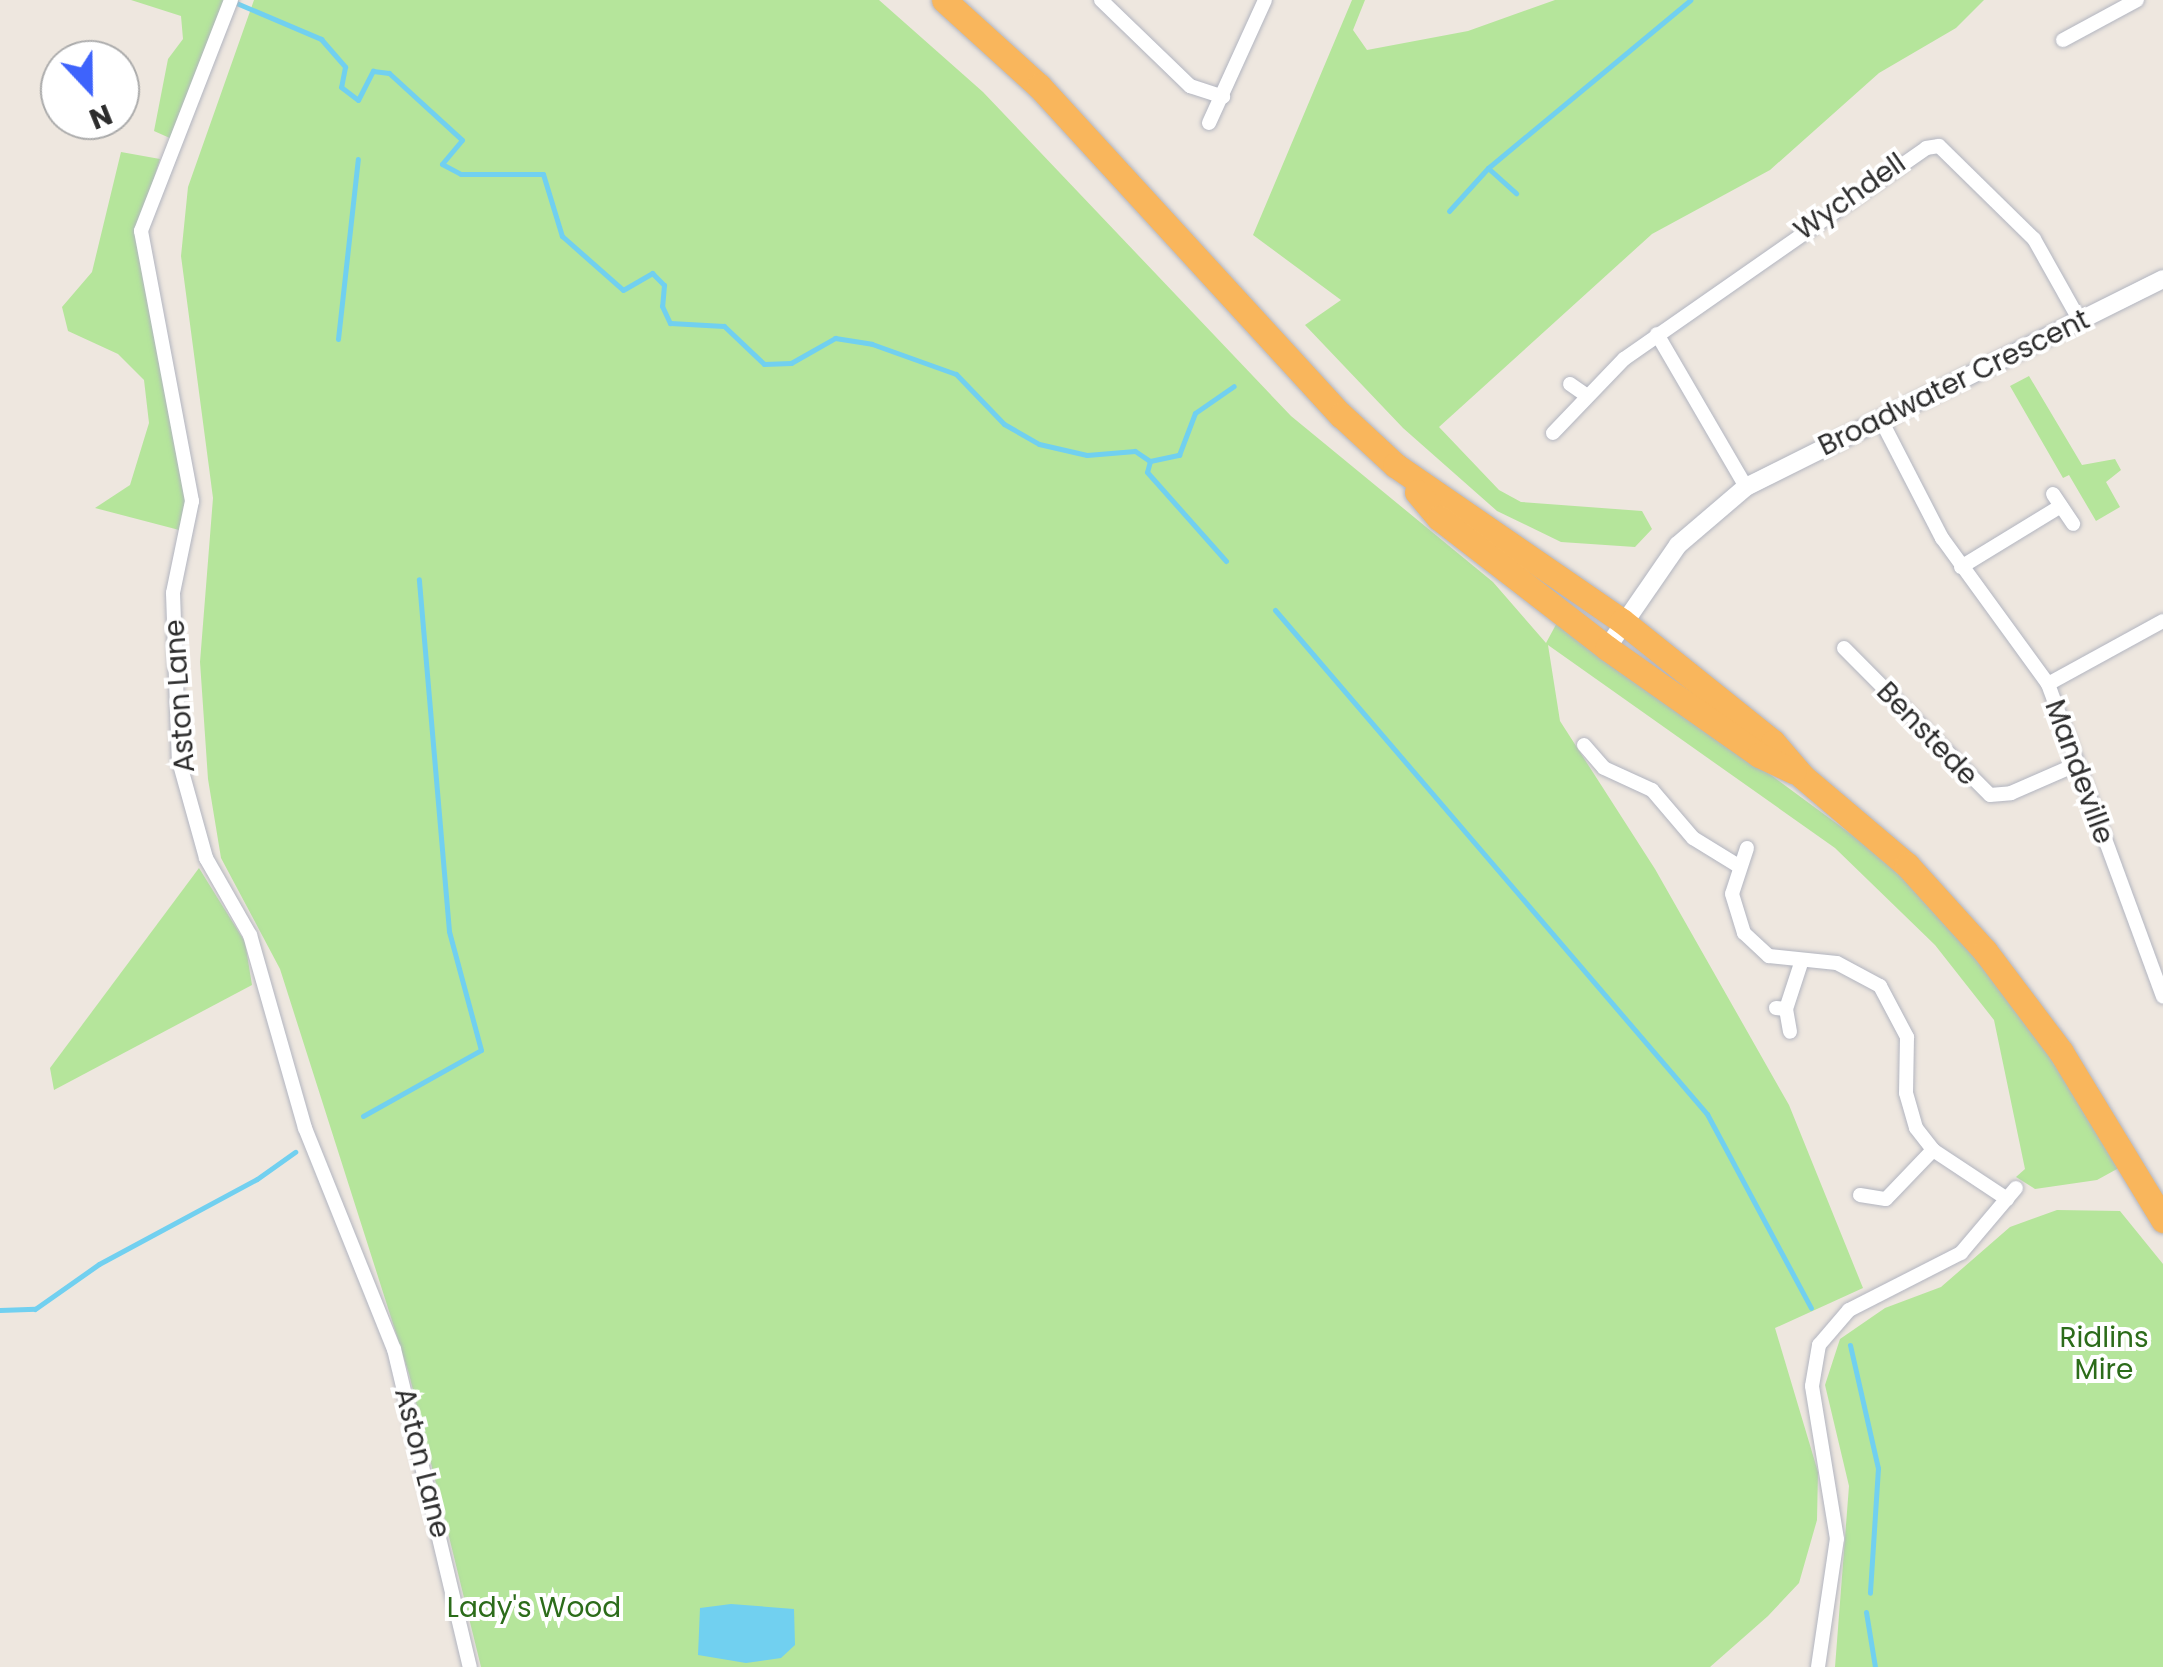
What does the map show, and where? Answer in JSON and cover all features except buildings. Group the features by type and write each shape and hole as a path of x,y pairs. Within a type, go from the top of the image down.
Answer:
{"highway":[{"path":"944,0 1039,86 1341,415 1395,465 1440,518 1606,648 1759,755 1802,776"},
{"path":"1395,465 1622,621 1774,742 1802,776 1907,865 1985,952 2115,1133 2163,1220"}],"street":[{"name":"Aston Lane","path":"230,0 142,231 192,500 173,592 179,762 206,858 250,935 305,1128 394,1349 470,1667"},
{"path":"1102,0 1190,86 1222,97"},
{"path":"1209,123 1264,0"},
{"path":"2098,0 2107,15"},
{"path":"2063,40 2137,0"},
{"name":"Wychdell","path":"1554,432 1586,396 1657,334 1910,154 1939,146 2034,238 2080,322"},
{"name":"Broadwater Crescent","path":"1606,648 1678,545 1746,487 2163,280"},
{"path":"1657,334 1746,487"},
{"path":"1570,384 1586,396"},
{"name":"Mandeville","path":"1882,422 1962,567 2048,684 2163,996"},
{"path":"1962,567 2057,500 2072,524"},
{"path":"2048,684 2163,622"},
{"name":"Benstede","path":"1844,648 1990,794 2012,794 2075,765"},
{"path":"1584,745 1604,768 1652,790 1693,838 1737,865"},
{"path":"1747,848 1737,865 1733,902 1744,933 1769,956 1851,967 1894,1004 1908,1037 1910,1118 1933,1150 2012,1193 1961,1253 1849,1310 1819,1345 1812,1386 1837,1539 1818,1667"},
{"path":"1790,1032 1781,1008 1800,963"},
{"path":"1860,1195 1886,1199 1933,1150"}],"green space":[{"path":"131,0 227,0 172,139 154,131 168,59 183,39 181,16"},
{"name":"Lady's Wood","path":"254,0 879,0 983,92 1291,416 1493,582 1546,643 1559,619 1897,868 2004,990 2121,1159 2117,1169 2097,1180 2035,1189 2016,1177 2025,1169 1994,1020 1935,945 1835,848 1548,645 1560,721 1655,869 1789,1105 1863,1288 1775,1328 1818,1472 1817,1520 1799,1583 1768,1616 1710,1667 481,1667 409,1374 280,969 221,858 208,779 200,662 213,498 181,256 188,187"},
{"path":"1352,0 1365,0 1353,30 1367,50 1468,31 1555,0 1984,0 1956,28 1879,73 1770,170 1652,234 1439,427 1499,490 1521,502 1642,511 1652,529 1635,547 1561,542 1497,511 1403,428 1305,325 1341,300 1253,235"},
{"path":"121,152 160,159 138,230 188,503 183,531 95,508 130,485 149,423 144,380 118,354 68,331 62,307 92,272"},
{"path":"2029,376 2082,465 2115,459 2121,470 2106,482 2120,507 2096,521 2069,475 2063,478 2010,386"},
{"path":"199,868 245,942 252,985 54,1090 50,1068"},
{"name":"Ridlins Mire","path":"2057,1210 2120,1211 2163,1264 2163,1667 1835,1667 1849,1486 1825,1385 1840,1339 1885,1308 1941,1287 2010,1227"}],"water":[{"path":"731,1604 794,1609 795,1645 781,1658 746,1663 698,1655 700,1608"}],"waterway":[{"path":"1449,211 1488,168 1690,0"},
{"path":"234,2 321,39 345,67 341,87 358,100 373,71 389,73 462,140 442,164 461,174 543,174 562,236 623,290 652,273 664,285 662,306 670,323 724,326 764,364 791,363 835,338 872,344 956,374 1004,424 1039,444 1087,455 1135,451 1150,461 1179,455 1195,413 1234,386"},
{"path":"338,339 358,159"},
{"path":"1488,168 1516,193"},
{"path":"1150,461 1147,472 1226,561"},
{"path":"363,1116 481,1050 449,931 419,579"},
{"path":"1275,610 1707,1114 1811,1308"},
{"path":"0,1310 35,1309 99,1264 257,1179 295,1152"},
{"path":"1850,1345 1878,1468 1870,1593"},
{"path":"1866,1612 1875,1667"}]}
